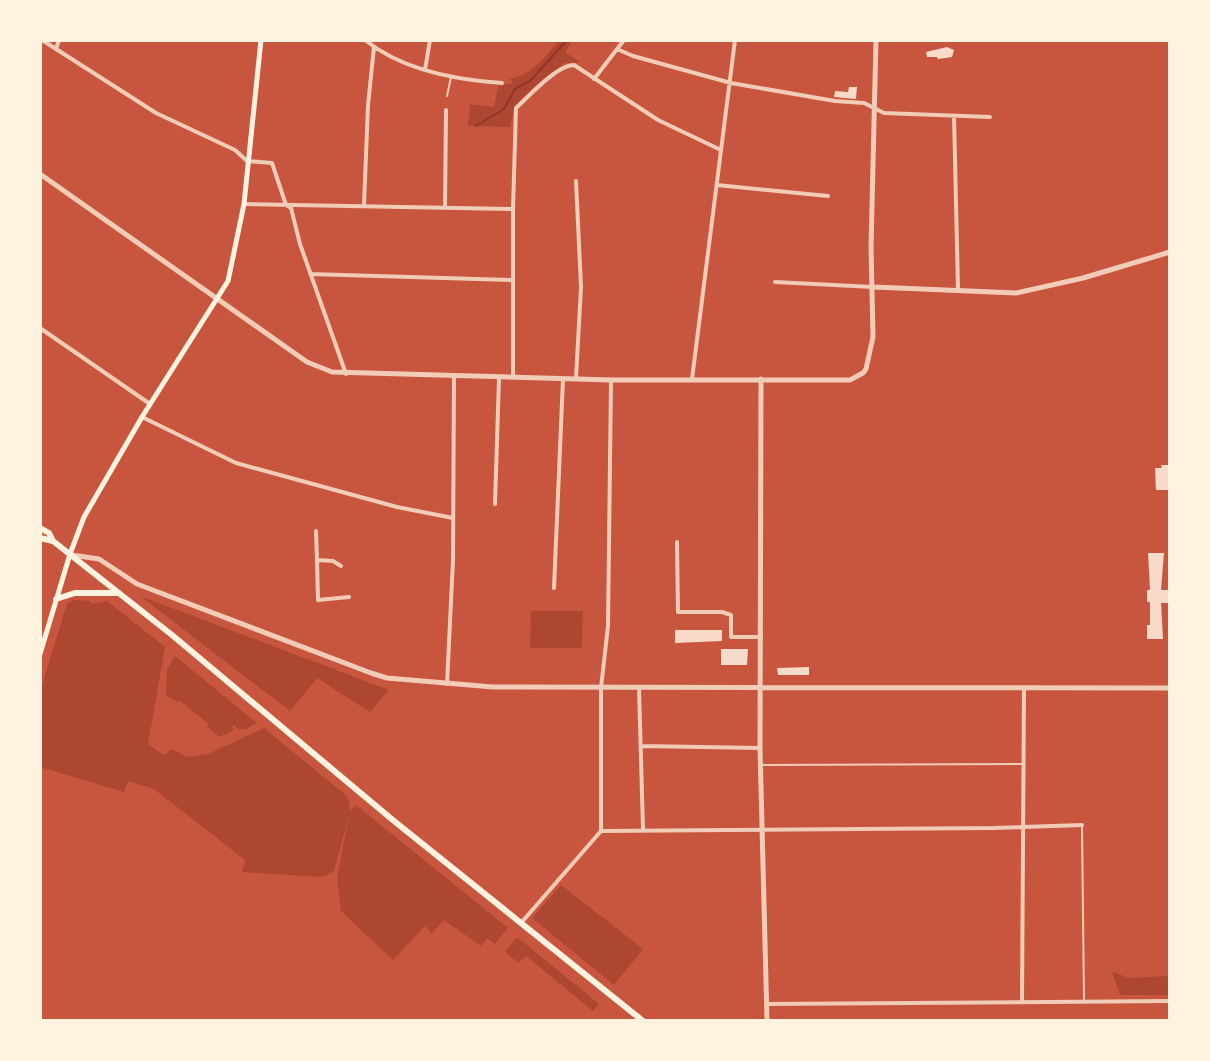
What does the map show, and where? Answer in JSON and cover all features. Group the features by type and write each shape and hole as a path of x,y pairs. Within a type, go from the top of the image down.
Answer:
{"main road":[{"path":"40,654 84,517 142,417 228,281 244,204 261,40"},
{"path":"40,528 49,533 53,541"},
{"path":"40,538 53,541 119,593 643,1021"},
{"path":"56,599 75,593 119,593"}],"street":[{"path":"42,40 156,113 235,150 247,161 272,163 286,205 291,208 310,274 346,374"},
{"path":"56,49 59,40"},
{"path":"365,40 425,70 502,83"},
{"path":"425,70 430,40"},
{"path":"594,79 624,40"},
{"path":"692,379 735,40"},
{"path":"40,174 319,368 346,374 499,378 842,381 863,373 873,344 871,247 876,40"},
{"path":"364,205 374,47"},
{"path":"617,49 731,83 864,103 888,114 990,117"},
{"path":"513,376 516,108 566,65 574,65 658,120 721,150"},
{"path":"445,207 446,110"},
{"path":"954,116 958,289"},
{"path":"576,181 581,287 576,378"},
{"path":"717,185 828,196"},
{"path":"244,204 513,209"},
{"path":"775,282 995,293 1028,291 1170,252"},
{"path":"310,274 512,280"},
{"path":"40,328 150,404"},
{"path":"447,684 454,376"},
{"path":"495,504 499,378"},
{"path":"554,588 563,378"},
{"path":"761,379 760,748 767,1021"},
{"path":"521,923 601,831 601,688 608,626 611,380"},
{"path":"142,417 236,463 397,507 453,518"},
{"path":"316,531 318,600 349,597"},
{"path":"677,542 678,612 722,612 731,615 731,637 761,637"},
{"path":"70,554 99,559 137,584 387,678 447,684 601,688 1170,688"},
{"path":"317,560 333,561 341,566"},
{"path":"639,688 643,830"},
{"path":"1022,1001 1024,688"},
{"path":"641,746 760,748"},
{"path":"601,831 1082,825"},
{"path":"766,1004 1170,1001"}],"lane":[{"path":"447,96 451,76"},
{"path":"762,765 1024,764"},
{"path":"1082,825 1084,1001"}],"shaded area":[{"path":"559,40 573,40 565,52 580,62 564,63 533,88 514,107 510,127 468,126 470,104 494,107 498,86 514,83 509,79 531,70"},
{"path":"140,596 389,690 370,712 317,678 290,711"},
{"path":"73,600 90,601 91,604 107,601 165,647 148,744 164,755 172,749 187,757 208,754 264,728 348,797 350,811 356,805 508,928 495,944 487,938 481,946 444,920 432,933 425,926 393,960 341,911 337,878 349,815 334,871 322,877 242,872 245,860 154,789 128,781 124,792 40,767 40,692 67,604"},
{"path":"531,611 583,611 582,648 530,648"},
{"path":"175,656 257,723 246,729 232,726 234,730 219,737 207,727 209,724 180,701 166,696 167,669"},
{"path":"561,885 643,949 614,985 532,918"},
{"path":"517,937 599,1004 593,1011 526,956 518,963 505,952"},
{"path":"1112,971 1128,978 1170,976 1170,995 1120,995"}],"building":[{"path":"947,47 954,50 952,57 927,57 926,52"},
{"path":"849,87 857,87 856,99 834,97 835,91 848,92"},
{"path":"1161,465 1170,465 1170,490 1156,490 1155,468 1162,468"},
{"path":"1148,553 1164,553 1161,590 1170,590 1170,603 1161,603 1163,639 1147,639 1147,625 1150,625"},
{"path":"675,630 722,630 722,641 675,643"},
{"path":"721,649 748,649 747,665 721,665"},
{"path":"809,667 809,675 778,675 777,668"}],"waterway":[{"path":"476,126 504,109 515,89 530,81 567,40"}]}
